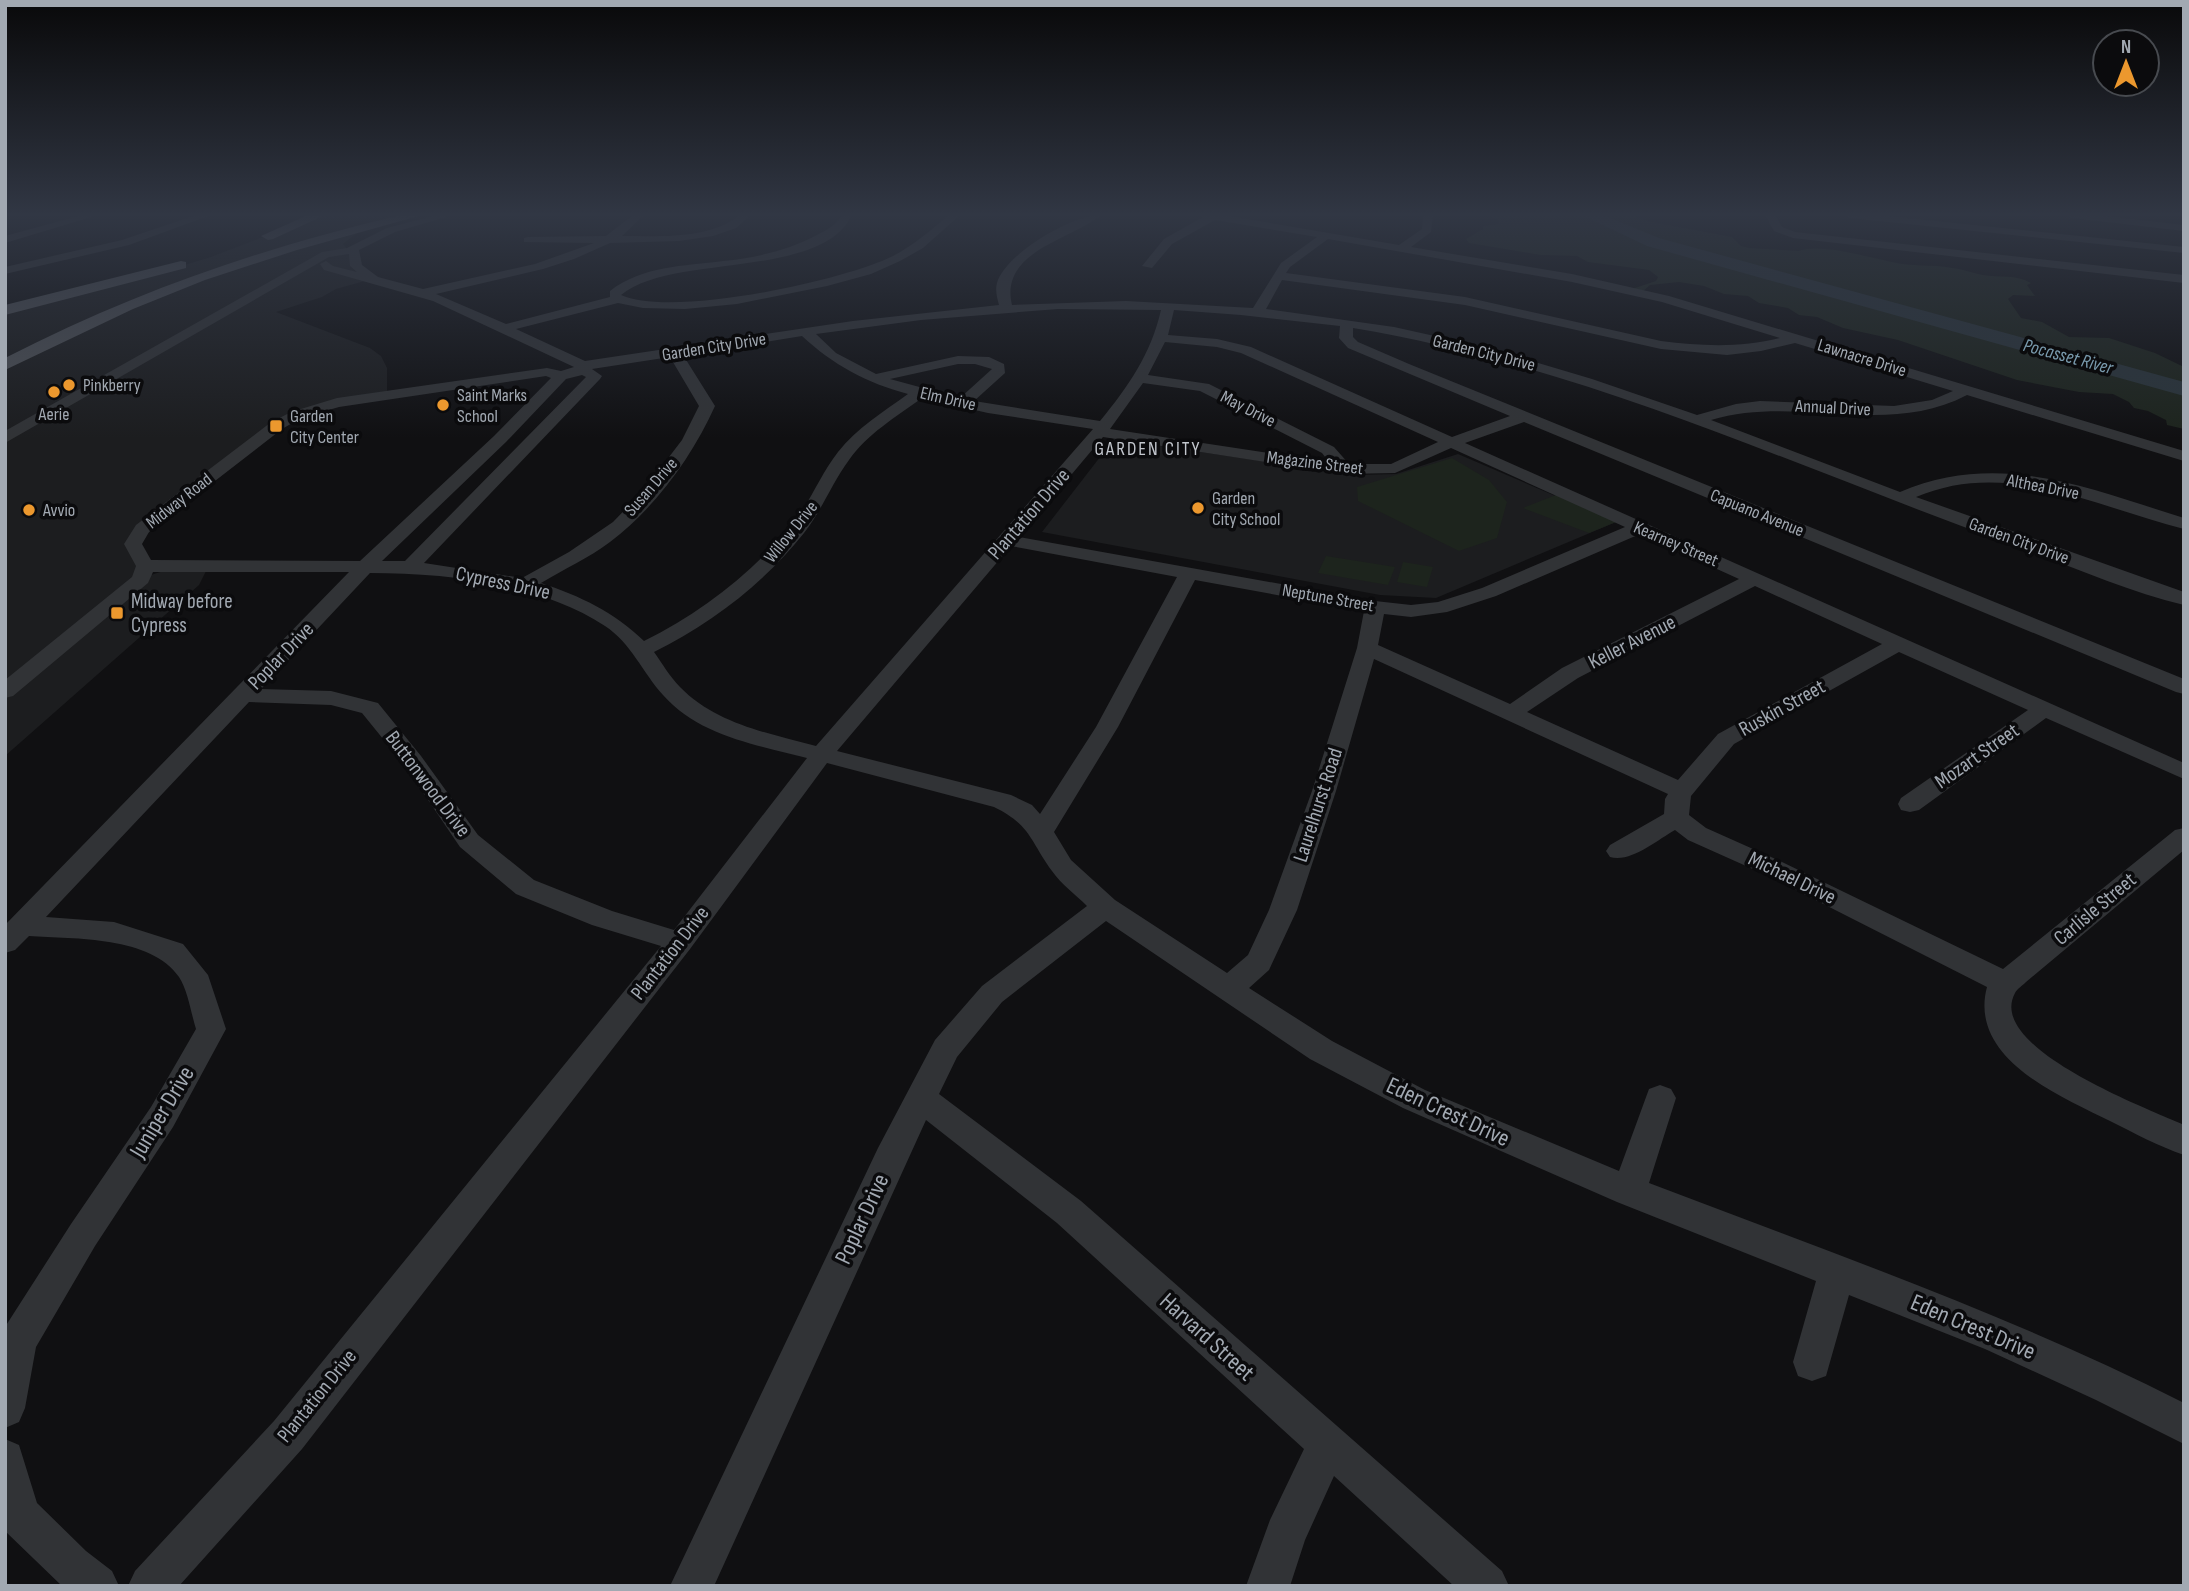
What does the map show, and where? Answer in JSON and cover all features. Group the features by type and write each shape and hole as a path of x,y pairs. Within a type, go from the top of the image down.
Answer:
{"main road":[{"path":"5,310 84,289"},
{"path":"5,353 147,289"},
{"path":"5,365 102,316 167,289"}],"street":[{"path":"5,438 267,289"},
{"path":"410,567 499,478 594,376 566,369 544,350 506,328 411,289"},
{"path":"423,293 438,289"},
{"path":"618,299 614,294 619,289"},
{"path":"506,328 618,299 643,304 685,305 737,300 791,289"},
{"path":"1002,289 1006,308"},
{"path":"1257,313 1271,289"},
{"path":"1393,289 1444,297 1690,350 1748,350 1797,338"},
{"name":"Lawnacre Drive","path":"1621,289 1797,338 2184,456"},
{"name":"Garden City Drive","path":"385,397 807,333 1006,308 1081,305 1257,313 1429,338 1571,375 2184,599"},
{"name":"Plantation Drive","path":"150,1586 288,1434 680,942 821,755 1102,429 1138,378 1161,338 1168,307"},
{"name":"Capuano Avenue","path":"1347,324 1346,338 1353,345 2184,687"},
{"name":"Elm Drive","path":"807,333 818,347 836,360 876,378 920,393 1102,429"},
{"name":"Kearney Street","path":"1161,338 1217,343 1246,350 2184,772"},
{"path":"544,350 576,359 566,369"},
{"name":"Susan Drive","path":"525,584 606,537 652,490 702,421 707,406 676,353"},
{"path":"876,378 968,359 984,359 996,363 999,373 963,402"},
{"name":"Poplar Drive","path":"14,934 366,566 500,439 566,369"},
{"name":"May Drive","path":"1138,378 1204,387 1328,450 1344,469"},
{"name":"Annual Drive","path":"1698,420 1730,410 1759,406 1877,411 1914,409 1938,403 1967,390"},
{"name":"Willow Drive","path":"642,650 679,633 757,572 788,540 816,504 848,449 871,428 920,393"},
{"name":"Midway Road","path":"145,566 132,544 142,529 276,426 313,409 385,397"},
{"name":"Magazine Street","path":"1102,429 1344,469 1380,470 1395,468 1457,440 1522,416"},
{"name":"Althea Drive","path":"1902,498 1941,482 1966,478 2027,481 2056,486 2184,524"},
{"name":"Neptune Street","path":"1007,540 1375,607 1411,611 1440,608 1489,592 1638,528"},
{"path":"5,691 141,579 145,566"},
{"name":"Cypress Drive","path":"145,566 410,567 488,576 525,584 564,597 614,622 642,650 671,691 701,716 743,734 1002,801 1024,811 1041,832"},
{"path":"1041,832 1107,727 1189,573"},
{"name":"Keller Avenue","path":"1513,712 1570,673 1756,578"},
{"name":"Laurelhurst Road","path":"1230,988 1259,962 1283,910 1324,791 1367,648 1375,607"},
{"name":"Ruskin Street","path":"1682,791 1726,739 1898,643"},
{"path":"1367,648 1682,791 1676,799 1676,818 1619,851"},
{"name":"Buttonwood Drive","path":"244,695 331,698 370,708 413,761 468,841 525,887 602,918 680,942"},
{"name":"Mozart Street","path":"1910,804 2044,709"},
{"name":"Michael Drive","path":"1676,818 1697,834 1773,868 2007,984"},
{"name":"Eden Crest Drive","path":"1041,832 1062,866 1105,907 1321,1050 1414,1099 1629,1191 1837,1270 1996,1335 2110,1386 2184,1424"},
{"name":"Carlisle Street","path":"2007,984 2184,836"},
{"name":"Poplar Drive","path":"692,1586 919,1097 946,1049 992,994 1105,907"},
{"name":"Juniper Drive","path":"5,1408 18,1341 83,1235 162,1117 211,1030 194,975 173,951 114,932 14,934"},
{"path":"2007,984 2001,988 1997,1010 2006,1034 2026,1057 2059,1082 2184,1141"},
{"name":"Harvard Street","path":"919,1097 1069,1212 1327,1446 1487,1586"},
{"path":"1629,1191 1660,1098"},
{"path":"1812,1362 1837,1270"},
{"path":"1268,1586 1285,1535 1327,1446"},
{"path":"5,1459 19,1515 71,1566 97,1586"}],"shaded area":[{"path":"92,289 336,289 322,297 276,312 370,348 381,356 387,368 387,393 299,415 134,544 144,577 167,570 208,567 199,585 5,756 5,310"},
{"path":"1631,289 1645,289 1641,293 1629,290"},
{"path":"1712,289 2030,289 2035,296 2013,295 2008,299 2021,318 2042,322 2069,337 2109,338 2155,353 2184,367 2184,429 2167,425 2166,420 2148,411 2134,408 2129,402 2113,394 2079,392 2017,380 1898,340 1843,328 1817,317 1799,315 1788,308 1759,303 1748,296 1724,294"},
{"path":"1114,439 1356,475 1396,474 1458,454 1616,522 1436,598 1380,595 1042,532"},
{"path":"1452,458 1489,480 1507,502 1497,538 1459,551 1358,501 1357,487"},
{"path":"1556,495 1616,522 1589,533 1523,508"},
{"path":"1326,556 1395,567 1388,585 1318,573"},
{"path":"1403,562 1433,567 1427,587 1397,582"}],"waterway":[{"name":"Pocasset River","path":"1824,289 2184,389"}],"place":[{"name":"Pinkberry","path":"69,385"},
{"name":"Aerie","path":"54,392"},
{"name":"Saint Marks School","path":"443,405"},
{"name":"Garden City Center","path":"276,426"},
{"name":"Garden City School","path":"1198,508"},
{"name":"Avvio","path":"29,510"},
{"name":"Midway before Cypress","path":"117,613"}],"district":[{"name":"GARDEN CITY","path":"1148,449"}]}
